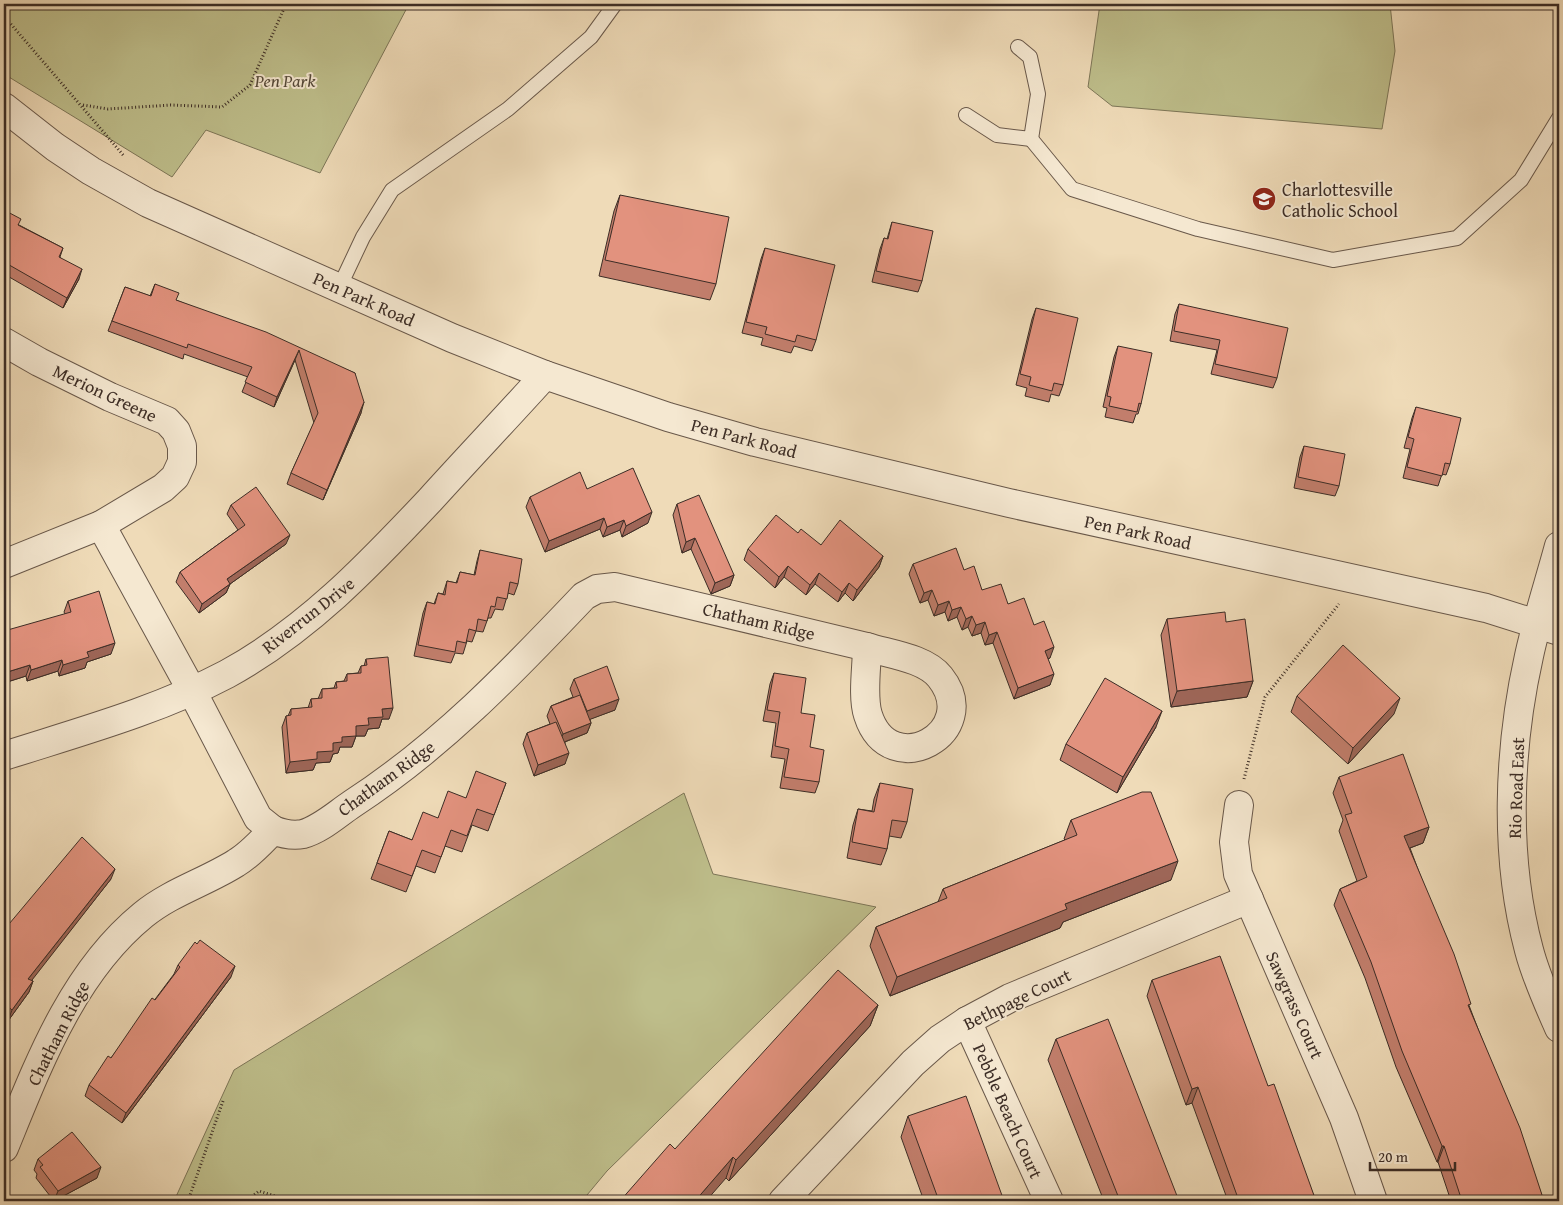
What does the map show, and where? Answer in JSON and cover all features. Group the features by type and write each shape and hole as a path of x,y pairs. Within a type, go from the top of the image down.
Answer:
{"street":[{"name":"Pen Park Road","path":"4,107 55,148 91,172 148,204 452,338 545,375 668,417 755,442 1009,504 1486,608 1548,627"},
{"name":"Merion Greene","path":"4,342 39,362 110,397 167,421 176,431 182,446 182,462 175,477 163,488 101,525 4,564"},
{"name":"Riverrun Drive","path":"4,756 138,712 192,691 228,673 280,641 313,616 353,581 545,375"},
{"path":"101,525 192,691 258,818 274,830"},
{"name":"Rio Road East","path":"1559,546 1548,627 1526,672 1517,734 1514,782 1514,855 1519,899 1529,951 1559,1028"},
{"name":"Chatham Ridge","path":"4,1148 66,1008 89,971 143,915 171,895 237,863 274,830 286,835 303,834 387,781 452,729 512,672 584,596 597,589 615,587 867,647"},
{"name":"Sawgrass Court","path":"1239,805 1234,859 1238,874 1344,1118 1373,1201"},
{"name":"Bethpage Court","path":"783,1201 913,1063 967,1021 1010,998 1248,899"},
{"name":"Pebble Beach Court","path":"967,1021 1049,1201"}],"lane":[{"path":"339,288 363,236 392,190 508,109 591,37 615,4"},
{"path":"1018,47 1030,57 1038,94 1031,139"},
{"path":"966,115 997,135 1031,139 1072,189 1198,229 1333,260 1457,238 1521,180 1559,118"}],"path":[{"path":"4,16 83,106 108,109 171,104 222,107 250,85 286,4"},
{"path":"1239,805 1252,742 1265,697 1340,603"},
{"path":"188,1201 223,1101"},
{"path":"246,1201 259,1191 291,1201"}],"green space":[{"name":"Pen Park","path":"4,4 409,4 320,173 206,130 172,177 4,74"},
{"path":"1100,4 1390,4 1395,51 1382,129 1112,106 1088,87"},
{"path":"684,793 713,874 876,907 607,1171 582,1201 174,1201 234,1070"}],"building":[{"path":"620,195 729,217 716,284 605,260"},
{"path":"4,210 21,219 18,225 63,248 59,257 82,269 67,298 4,262"},
{"path":"892,222 933,231 922,281 876,271 884,238 888,239"},
{"path":"765,248 835,265 816,340 797,335 795,342 765,334 767,327 746,322"},
{"path":"155,284 179,293 176,300 266,332 355,373 364,402 327,490 291,473 318,413 299,350 277,397 245,382 252,367 188,344 187,348 112,321 125,287 151,296"},
{"path":"1179,304 1288,328 1277,378 1215,364 1220,340 1174,331"},
{"path":"1036,308 1078,318 1063,385 1054,383 1052,391 1029,385 1031,377 1020,374"},
{"path":"1118,346 1152,353 1141,404 1139,403 1137,412 1109,406 1111,397 1107,396"},
{"path":"1416,407 1461,418 1450,464 1445,463 1442,476 1407,467 1414,439 1408,437"},
{"path":"1304,446 1345,454 1339,486 1298,477"},
{"path":"633,468 652,512 626,526 624,520 607,527 604,518 549,541 530,497 580,472 587,489"},
{"path":"256,487 290,535 227,579 230,584 202,604 180,572 245,525 231,505"},
{"path":"699,495 734,575 715,583 695,538 686,542 677,504"},
{"path":"776,515 798,533 801,529 821,545 840,520 883,556 857,590 849,583 842,592 819,573 810,585 788,566 779,577 748,549"},
{"path":"956,548 964,570 974,566 982,590 1001,584 1008,604 1024,598 1034,625 1044,621 1054,647 1045,651 1054,674 1018,688 997,632 989,635 985,622 976,625 972,616 966,619 961,607 952,610 949,601 938,605 932,590 924,593 913,564"},
{"path":"480,550 522,559 518,584 510,582 507,599 497,597 495,607 491,606 487,621 478,619 476,631 469,629 466,643 457,641 455,652 418,645 427,602 435,604 438,593 445,595 447,581 457,583 460,572 475,575"},
{"path":"99,591 115,643 87,652 89,657 63,665 62,660 31,670 30,665 4,673 4,631 71,612 68,601"},
{"path":"1225,612 1226,622 1245,619 1253,681 1177,691 1167,619"},
{"path":"1343,645 1400,698 1353,748 1297,696"},
{"path":"388,657 393,708 382,709 383,717 368,718 369,725 356,726 356,736 342,737 342,742 333,743 333,751 317,752 317,759 290,762 286,716 291,715 291,709 312,707 311,699 322,698 322,689 337,688 336,682 347,681 347,674 361,673 361,666 367,665 366,659"},
{"path":"607,666 619,699 587,711 574,679"},
{"path":"774,673 806,678 801,713 815,715 810,747 824,750 819,782 784,777 789,749 775,746 780,712 767,710"},
{"path":"1105,678 1162,711 1123,777 1066,744"},
{"path":"580,695 591,723 563,734 551,706"},
{"path":"556,722 569,753 538,765 527,733"},
{"path":"1403,754 1429,827 1404,836 1454,954 1471,1004 1468,1005 1520,1128 1544,1201 1462,1201 1444,1146 1442,1146 1402,1051 1371,962 1340,889 1367,877 1345,815 1352,813 1339,777"},
{"path":"476,771 506,783 494,815 477,809 467,836 451,830 441,857 422,850 412,876 377,863 389,831 412,840 423,812 438,818 448,791 466,798"},
{"path":"880,783 913,789 907,822 892,820 887,849 852,842 858,809 874,812"},
{"path":"1142,792 1151,792 1178,861 1065,904 1067,909 897,977 876,927 947,898 943,889 1077,835 1071,820"},
{"path":"82,837 115,869 28,979 33,981 12,1010 4,1003 4,930"},
{"path":"200,940 235,966 126,1113 89,1085 108,1056 111,1058 152,998 155,1000 180,967 178,965 195,942 197,944"},
{"path":"1220,956 1268,1086 1274,1084 1316,1201 1239,1201 1198,1087 1192,1089 1152,980"},
{"path":"838,970 878,1005 736,1160 733,1157 695,1201 620,1201 670,1144 675,1149"},
{"path":"1108,1019 1179,1201 1120,1201 1056,1039"},
{"path":"966,1096 1004,1201 939,1201 908,1116"},
{"path":"72,1132 101,1167 58,1191 40,1167 43,1165 38,1159"}],"place":[{"name":"Charlottesville Catholic School","path":"1264,199"}]}
